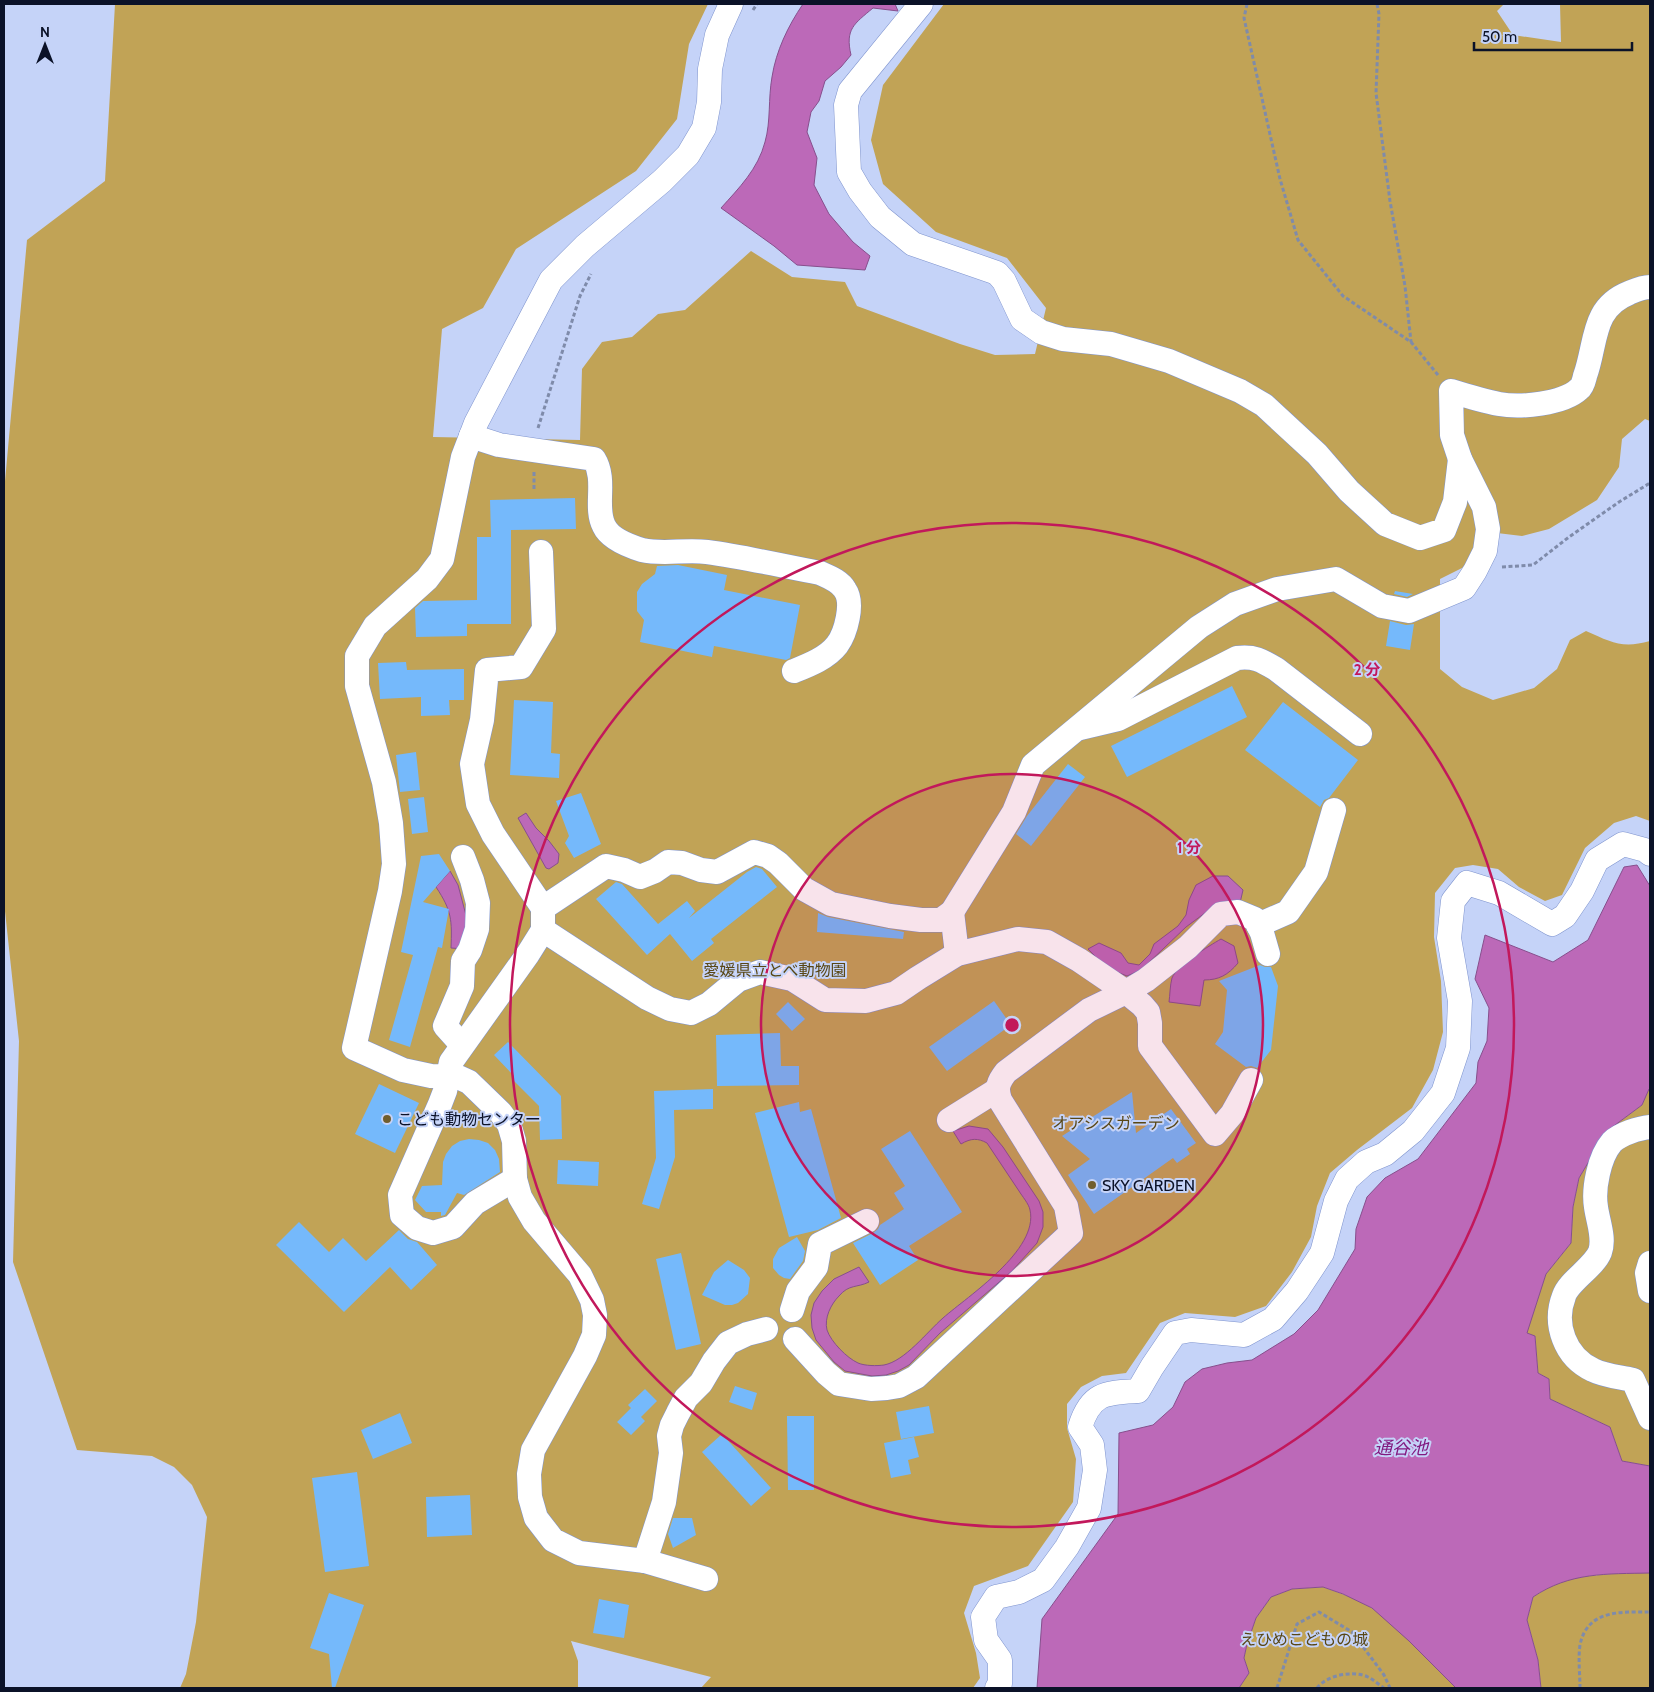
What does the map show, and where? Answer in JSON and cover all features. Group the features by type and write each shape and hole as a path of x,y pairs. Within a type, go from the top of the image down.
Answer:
{"lane":[{"path":"921,4 850,91 846,105 849,172 860,191 880,217 906,239 913,244 997,273 1004,281 1022,319 1040,332 1063,339 1111,344 1169,362 1240,391 1264,405 1316,454 1349,491 1385,524 1420,538 1444,530 1455,502 1460,459"},
{"path":"706,1579 645,1561 579,1552 553,1540 536,1518 530,1497 529,1474 533,1450 586,1356 594,1335 595,1316 592,1300 580,1275 534,1221 520,1197 515,1179 514,1141 509,1124 500,1112 469,1082 458,1077 431,1076 403,1070 354,1048 390,891 394,864 391,823 384,782 357,686 357,666 358,656 375,626 427,579 442,559 449,532 461,465 471,436 551,280 586,246 662,181 688,155 704,128 709,102 710,69 717,35 741,8"},
{"path":"515,1179 475,1203 453,1227 433,1233 416,1228 402,1215 400,1195 440,1104 448,1077 450,1062 528,954 543,919 606,866 624,870 640,877 655,871 668,862 682,863 701,870 717,872 754,852 768,856 778,863 804,889 831,904 890,916 921,920 941,920 952,912 1014,812 1033,765 1199,627 1235,604 1277,589 1336,579 1382,606 1409,611 1464,588 1485,550 1488,529 1484,507 1460,459 1452,435 1451,391 1501,404 1532,404 1562,400 1581,388 1588,368 1598,323 1608,305 1629,292 1642,287 1650,287"},
{"path":"471,436 499,445 594,459 599,466 603,525 608,533 627,544 640,549 663,553 681,550 706,552 820,573 835,580 846,590 849,603 844,631 836,645 824,656 794,671"},
{"path":"541,552 544,629 521,667 487,670 482,720 472,764 478,804 493,834 543,919 647,998 670,1009 691,1012 709,1004 738,980 760,972 792,979 825,1000 866,1001 896,993 957,954 1018,939 1047,942 1071,955 1142,1005 1148,1012 1150,1046 1215,1134 1232,1114 1251,1080"},
{"path":"1076,728 1118,719 1236,658 1251,657 1265,662 1276,669 1360,734"},
{"path":"1258,925 1288,912 1316,872 1334,810"},
{"path":"997,1688 1000,1684 1000,1660 986,1640 983,1617 996,1598 1019,1592 1044,1580 1067,1547 1088,1508 1095,1470 1092,1445 1080,1426 1085,1410 1099,1397 1117,1392 1138,1391 1175,1333 1191,1330 1244,1335 1273,1319 1297,1291 1322,1254 1336,1201 1347,1179 1366,1162 1385,1154 1413,1131 1443,1093 1458,1048 1460,1001 1449,938 1453,901 1467,883 1498,894 1552,924 1565,916 1582,891 1597,860 1623,844 1645,850 1650,854"},
{"path":"462,1045 445,1026 462,986 463,961 470,950 477,929 478,903 463,857"},
{"path":"952,912 957,954"},
{"path":"794,1339 839,1384 871,1389 899,1386 916,1377 1071,1233 1066,1206 1000,1100 997,1090 999,1081 1006,1072 1089,1010 1146,980 1188,947 1221,914 1238,912 1255,918 1268,954"},
{"path":"949,1120 997,1090"},
{"path":"1650,1127 1624,1135 1612,1142 1604,1157 1596,1185 1595,1205 1602,1241 1599,1254 1564,1294 1560,1330 1567,1347 1578,1359 1592,1369 1634,1380 1650,1418"},
{"path":"792,1310 798,1291 816,1267 820,1244 867,1221"},
{"path":"1650,1263 1646,1273 1650,1291"},
{"path":"785,1307 792,1310 799,1316 801,1322 800,1333 787,1343 774,1341 766,1329 766,1320 773,1310 785,1307"},
{"path":"645,1561 664,1502 671,1453 669,1436 678,1413 686,1398 702,1383 714,1361 728,1343 747,1334 766,1329"}],"path":[{"path":"741,8 757,4"},
{"path":"1247,4 1244,18 1280,179 1298,240 1343,296 1411,342 1451,391"},
{"path":"1377,4 1379,14 1376,93 1390,201 1405,286 1411,342"},
{"path":"534,491 534,440 580,296 591,273"},
{"path":"1501,567 1533,566 1576,532 1650,483"},
{"path":"1277,1688 1297,1624 1319,1612 1352,1632 1384,1675 1390,1688"},
{"path":"1580,1688 1580,1646 1584,1634 1592,1623 1605,1614 1650,1612"},
{"path":"1317,1688 1330,1678 1347,1674 1366,1676 1384,1688"}],"green space":[{"path":"115,4 708,4 689,44 677,119 636,171 516,249 483,308 442,329 433,437 580,440 582,369 602,342 632,337 658,314 685,310 751,251 792,277 845,282 857,306 960,344 995,355 1035,354 1046,308 1007,258 936,232 883,184 871,140 883,85 944,4 1504,4 1497,11 1513,35 1561,42 1560,4 1650,4 1650,421 1645,419 1622,439 1619,467 1597,500 1549,529 1522,536 1497,533 1466,566 1440,579 1440,669 1462,687 1493,700 1534,688 1557,669 1570,640 1586,631 1617,643 1632,644 1650,641 1650,821 1636,816 1614,823 1585,848 1562,895 1545,901 1519,887 1498,869 1473,865 1455,868 1435,893 1434,937 1441,981 1443,1032 1433,1070 1412,1108 1330,1173 1317,1206 1311,1237 1292,1272 1266,1306 1235,1317 1185,1313 1160,1323 1126,1373 1102,1376 1081,1387 1067,1404 1067,1428 1076,1459 1073,1502 1028,1566 974,1586 964,1613 976,1653 980,1678 973,1688 701,1688 711,1677 571,1641 578,1661 578,1688 180,1688 186,1674 196,1622 207,1517 192,1485 174,1467 152,1456 77,1450 13,1262 19,1041 4,902 4,492 27,240 105,181"},
{"path":"1649,1088 1650,1466 1622,1461 1610,1427 1550,1399 1549,1379 1538,1373 1535,1336 1526,1333 1546,1274 1571,1243 1573,1207 1579,1178 1607,1131 1642,1105"},
{"path":"1625,1573 1650,1573 1650,1688 1541,1688 1538,1660 1527,1620 1533,1597 1556,1584 1577,1578"},
{"name":"えひめこどもの城","path":"1323,1587 1362,1602 1384,1617 1406,1636 1456,1688 1239,1688 1249,1673 1244,1658 1256,1618 1271,1597 1292,1589"}],"water":[{"path":"803,4 895,4 898,11 873,8 856,23 849,39 851,55 825,81 819,101 811,112 807,132 817,158 814,185 829,214 853,242 870,256 865,270 797,265 721,208 747,178 762,152 767,134 771,85 776,58 792,21"},
{"path":"526,813 536,828 559,854 558,863 549,869 546,868 518,818"},
{"name":"通谷池","path":"1637,865 1650,886 1650,1088 1642,1105 1607,1131 1579,1178 1573,1207 1571,1243 1546,1274 1527,1333 1535,1336 1538,1373 1549,1379 1550,1399 1610,1427 1622,1461 1650,1466 1650,1573 1589,1576 1561,1583 1533,1597 1527,1620 1538,1660 1541,1688 1456,1688 1409,1641 1372,1608 1323,1587 1292,1589 1271,1597 1256,1618 1244,1658 1249,1673 1239,1688 1037,1688 1042,1619 1118,1514 1119,1433 1153,1425 1173,1407 1185,1382 1202,1369 1252,1360 1294,1334 1318,1310 1355,1249 1356,1229 1367,1197 1385,1178 1418,1159 1476,1083 1478,1062 1487,1041 1489,1008 1475,979 1485,935 1553,962 1588,940 1624,867"},
{"path":"450,871 458,885 467,919 465,949 451,948 450,916 436,887"},
{"path":"1213,876 1228,876 1243,890 1240,903 1209,910 1186,927 1141,970 1127,976 1107,968 1088,949 1099,943 1121,953 1128,963 1139,965 1150,954 1154,944 1178,926 1186,915 1189,900 1196,885"},
{"path":"1221,939 1234,946 1238,963 1223,976 1204,980 1200,1006 1169,1002 1171,981 1175,973 1194,956"},
{"path":"969,1126 988,1129 1003,1147 1039,1201 1043,1212 1043,1227 1037,1243 1012,1271 940,1333 909,1365 886,1375 872,1376 845,1371 834,1362 816,1340 812,1328 811,1315 814,1303 822,1291 834,1279 859,1267 869,1282 846,1290 836,1299 827,1316 826,1325 829,1335 840,1349 854,1361 867,1365 884,1365 908,1352 943,1318 984,1285 1013,1256 1024,1241 1030,1225 1028,1205 987,1143 974,1139 961,1144 953,1131"}],"building":[{"path":"575,498 576,529 511,530 511,624 467,624 467,636 416,637 415,608 423,601 477,600 477,537 491,537 490,500"},
{"path":"678,565 727,575 724,590 800,605 790,658 786,660 714,646 712,657 640,642 644,620 637,611 637,592 642,584 655,574 657,566"},
{"path":"1395,591 1413,594 1407,597 1394,594"},
{"path":"1390,621 1406,625 1414,624 1410,650 1386,646"},
{"path":"406,662 407,670 464,669 464,700 449,700 450,715 421,716 421,697 380,699 378,663"},
{"path":"1232,686 1247,717 1127,777 1111,746"},
{"path":"514,700 553,702 551,753 560,754 559,778 510,775"},
{"path":"1283,702 1358,760 1320,807 1245,750"},
{"path":"416,752 420,790 400,792 396,755"},
{"path":"1068,764 1085,777 1031,846 1016,834 1027,816"},
{"path":"581,793 601,844 574,858 565,843 569,836 556,801"},
{"path":"424,797 428,832 412,834 408,799"},
{"path":"439,854 450,871 423,902 449,909 442,948 438,947 410,1047 389,1040 413,955 401,952 421,856"},
{"path":"756,867 762,869 777,887 711,939 714,943 692,961 670,934 647,955 596,899 616,882 622,884 658,924 687,901 695,911 689,918"},
{"path":"818,913 828,917 904,932 903,939 817,932"},
{"path":"1260,965 1271,967 1278,986 1271,1050 1257,1068 1246,1067 1215,1044 1223,1032 1227,990 1219,981"},
{"path":"994,1001 1011,1025 947,1071 929,1047"},
{"path":"788,1002 805,1019 792,1031 776,1014"},
{"path":"780,1033 781,1066 799,1066 799,1085 717,1086 716,1035"},
{"path":"508,1042 561,1096 562,1139 540,1140 539,1106 512,1079 514,1076 494,1055"},
{"name":"こども動物センター","path":"379,1084 419,1103 395,1153 355,1134"},
{"path":"713,1089 713,1109 674,1110 675,1157 659,1209 642,1204 656,1158 654,1091"},
{"path":"1132,1092 1136,1133 1171,1109 1196,1143 1187,1149 1190,1154 1177,1163 1173,1158 1094,1214 1068,1175 1090,1159 1062,1136"},
{"path":"799,1102 800,1112 811,1109 841,1218 818,1230 789,1237 755,1113"},
{"path":"910,1131 962,1212 909,1246 918,1260 880,1285 853,1243 873,1233 880,1225 904,1209 894,1193 905,1186 881,1149"},
{"path":"469,1139 488,1143 495,1150 499,1159 500,1172 464,1195 457,1193 445,1215 441,1216 441,1212 426,1212 415,1200 422,1186 442,1185 443,1162 446,1154 452,1146 460,1141"},
{"path":"558,1160 599,1162 598,1186 557,1184"},
{"path":"299,1222 329,1252 343,1238 366,1261 399,1230 408,1239 417,1242 437,1265 411,1290 390,1267 344,1312 276,1245"},
{"path":"797,1237 805,1251 803,1261 790,1279 784,1278 773,1268 773,1259 779,1248"},
{"path":"681,1253 701,1344 676,1350 656,1259"},
{"path":"728,1260 744,1270 750,1278 748,1294 738,1303 732,1305 725,1305 702,1295 714,1272"},
{"path":"735,1386 757,1393 752,1410 729,1402"},
{"path":"645,1389 657,1401 641,1417 645,1421 631,1435 617,1422 631,1408 628,1405"},
{"path":"929,1406 934,1433 901,1439 896,1412"},
{"path":"400,1413 412,1443 373,1459 361,1430"},
{"path":"787,1416 814,1416 814,1490 788,1490"},
{"path":"722,1434 771,1488 751,1506 702,1452"},
{"path":"914,1437 919,1457 908,1460 911,1474 891,1478 884,1443"},
{"path":"357,1472 369,1566 325,1572 312,1478"},
{"path":"470,1495 472,1535 427,1537 426,1497"},
{"path":"673,1518 692,1518 696,1535 673,1548 668,1534"},
{"path":"329,1593 364,1605 335,1688 332,1688 329,1654 310,1648"},
{"path":"599,1599 629,1605 624,1638 593,1633"}],"place":[{"name":"こども動物センター","path":"387,1119"},
{"name":"SKY GARDEN","path":"1092,1185"}],"park label":[{"name":"愛媛県立とべ動物園","path":"775,970"},
{"name":"オアシスガーデン","path":"1116,1123"}]}
